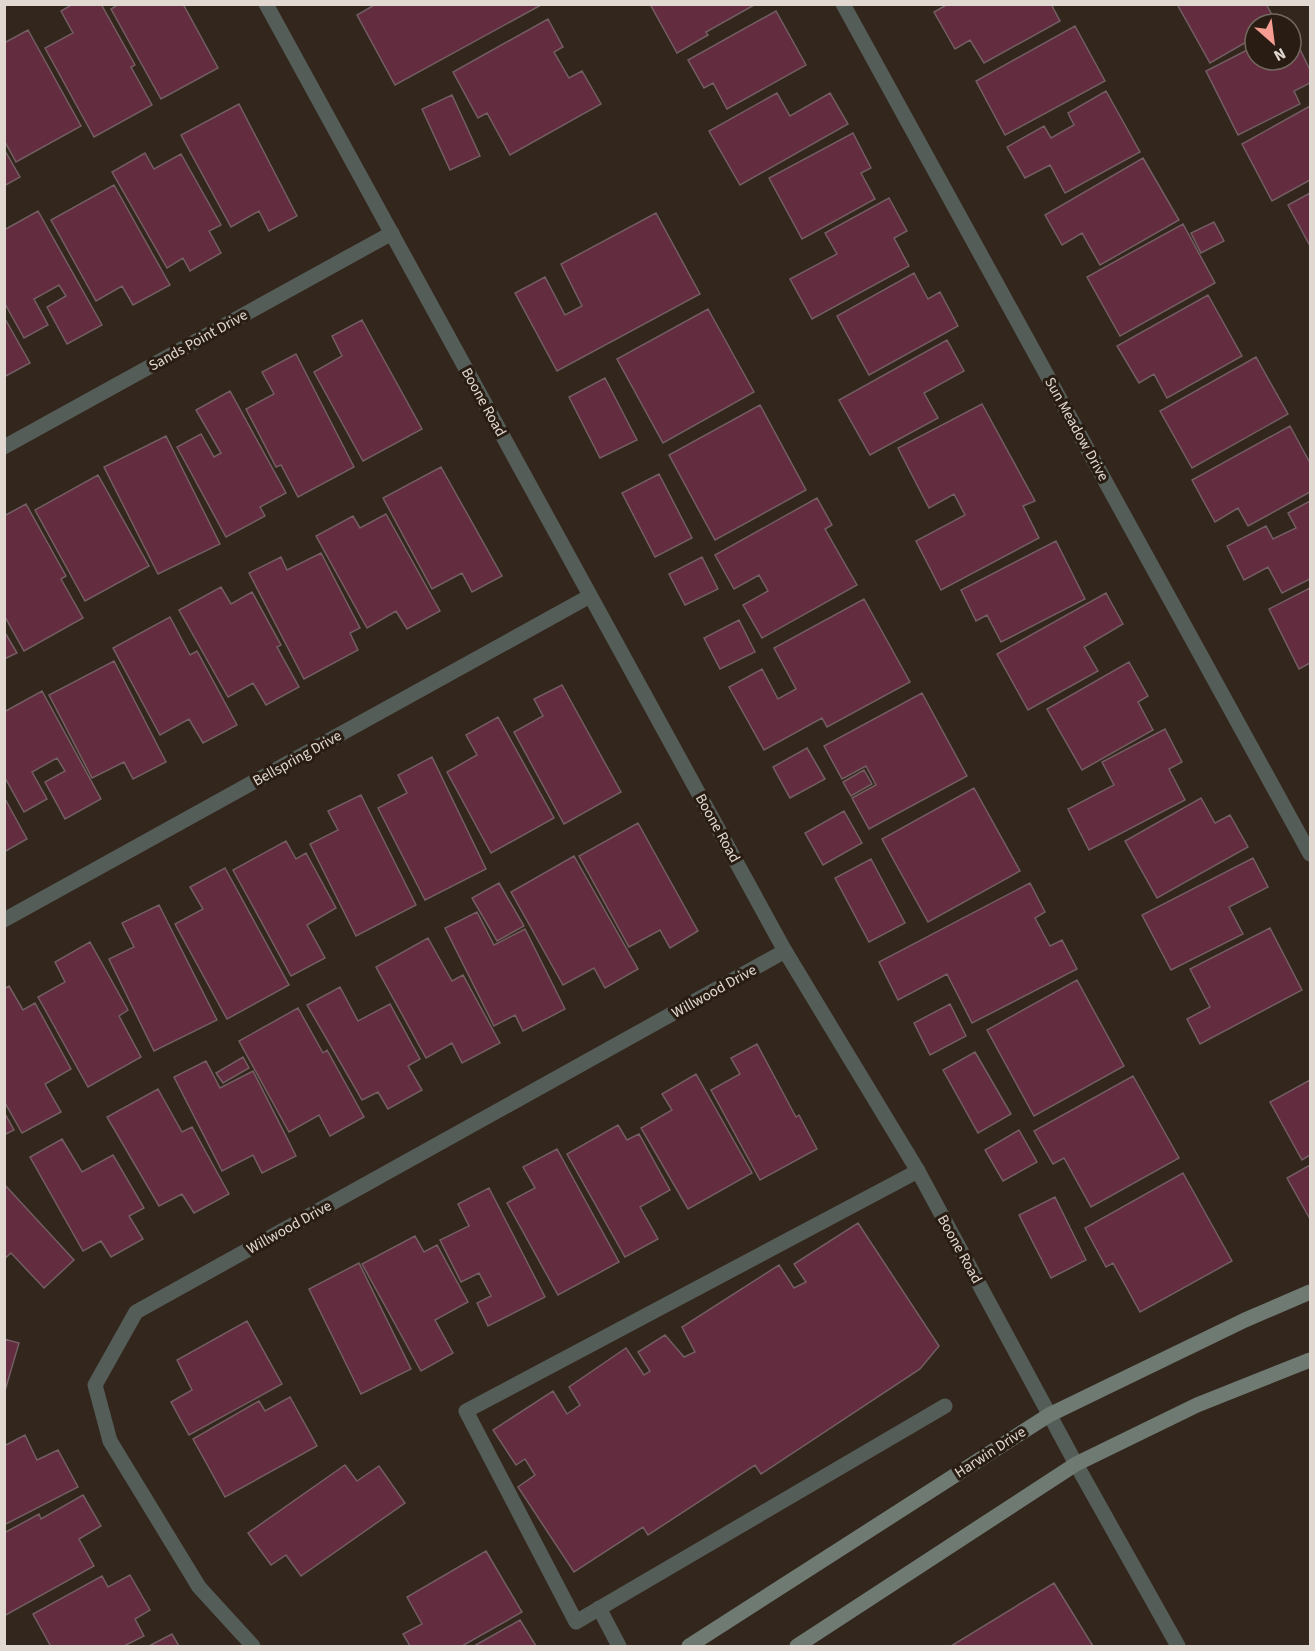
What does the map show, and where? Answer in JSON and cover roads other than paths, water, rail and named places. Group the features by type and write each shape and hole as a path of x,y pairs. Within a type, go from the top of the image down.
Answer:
{"main road":[{"name":"Harwin Drive","path":"689,1647 1049,1414 1245,1320 1311,1292"},
{"path":"797,1647 1076,1464 1197,1405 1311,1360"}],"street":[{"name":"Boone Road","path":"266,4 785,951 918,1171 1178,1647"},
{"name":"Sun Meadow Drive","path":"843,4 1311,854"},
{"name":"Sands Point Drive","path":"4,447 392,233"},
{"name":"Bellspring Drive","path":"4,920 590,596"},
{"name":"Willwood Drive","path":"252,1647 199,1587 110,1441 95,1385 136,1312 785,951"},
{"path":"918,1171 466,1411 576,1622 945,1406"},
{"path":"599,1608 619,1647"}]}
